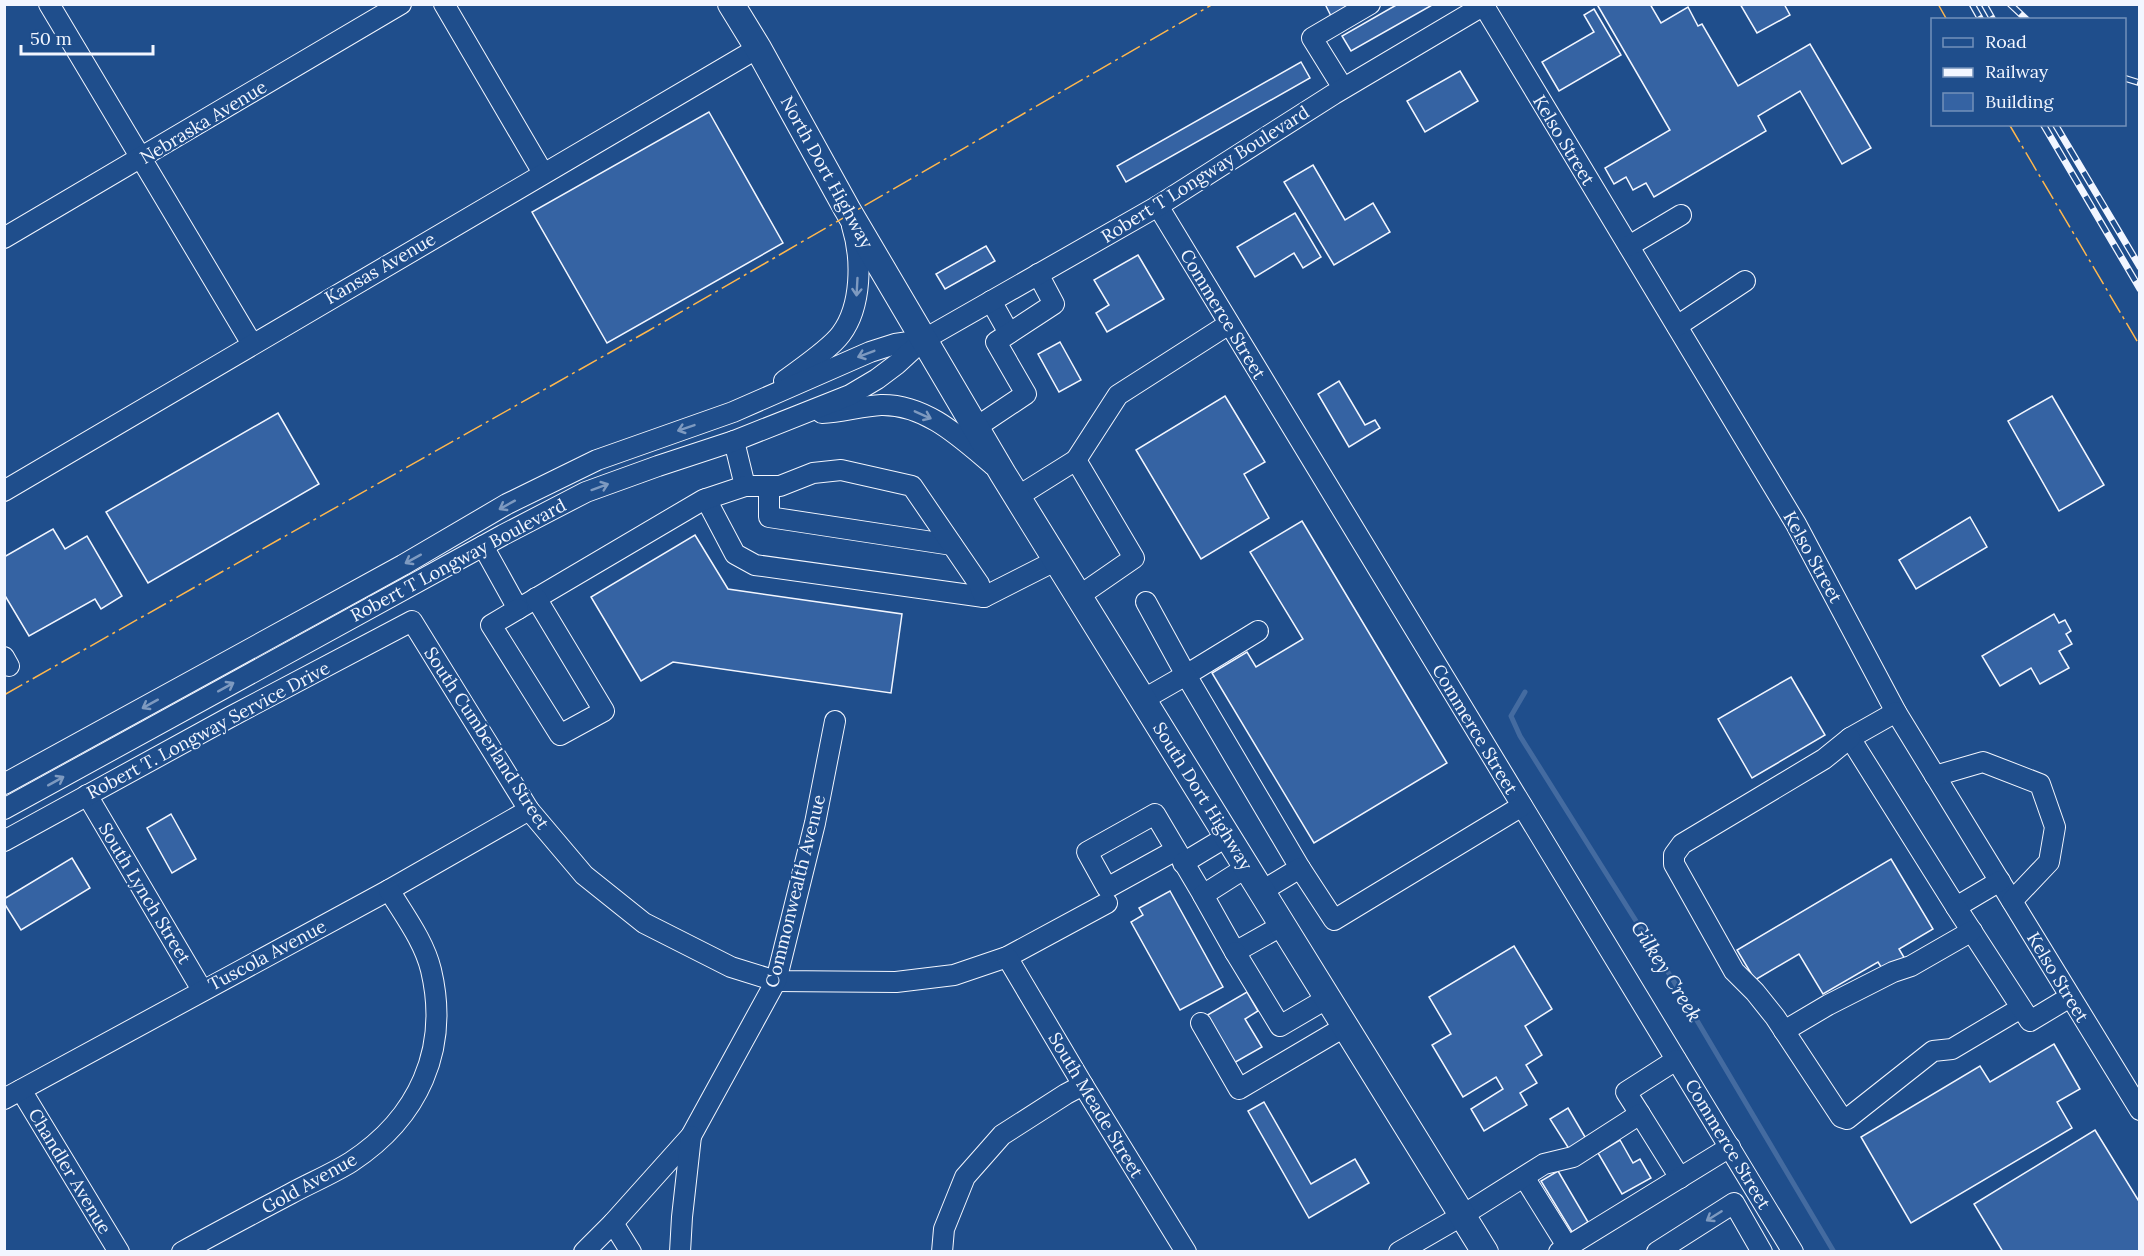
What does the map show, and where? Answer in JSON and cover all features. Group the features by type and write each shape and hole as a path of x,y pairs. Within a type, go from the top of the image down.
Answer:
{"main road":[{"name":"North Dort Highway","path":"731,4 923,340"},
{"name":"South Dort Highway","path":"923,340 1002,474 1144,699 1485,1251"}],"street":[{"path":"49,4 252,344"},
{"name":"Nebraska Avenue","path":"4,238 401,4"},
{"path":"444,4 543,173"},
{"path":"1343,88 1312,38 1370,4"},
{"name":"Robert T Longway Boulevard","path":"4,809 487,543 586,492 734,441 850,395 897,364 923,340 1158,206 1343,88 1485,5"},
{"name":"Kelso Street","path":"1485,5 1796,524 1896,712 2139,1110"},
{"name":"Kansas Avenue","path":"4,491 758,48"},
{"name":"Commerce Street","path":"1158,206 1793,1251"},
{"path":"733,412 785,381 841,334 856,300 857,283 857,242 847,209"},
{"path":"1629,246 1680,215"},
{"path":"975,428 1026,394 996,342 1054,304 1038,274"},
{"path":"1677,326 1745,281"},
{"path":"990,302 1009,333"},
{"path":"1017,497 1076,460 1118,395 1229,324"},
{"name":"Robert T Longway Boulevard","path":"4,784 464,530 507,504 597,459 733,412 870,352 895,344 923,340"},
{"path":"804,415 842,412 881,405 906,408 928,416 959,436 1002,474"},
{"path":"734,441 745,486"},
{"path":"1076,460 1134,558 1078,596"},
{"path":"536,598 604,711 560,735 491,626 536,598 706,499 745,486 780,486 813,473 841,470 912,486 979,585 984,597"},
{"path":"769,486 768,517 952,544"},
{"path":"706,499 735,554 755,565 984,597 1056,560"},
{"path":"464,530 479,531 518,609"},
{"path":"1146,602 1186,675 1300,868 1334,920 1522,806"},
{"name":"Robert T. Longway Service Drive","path":"4,841 232,716 412,621"},
{"name":"South Cumberland Street","path":"412,621 529,810 584,875 644,923 731,967 777,981 896,982 954,975 1007,957 1107,903"},
{"path":"1144,699 1258,631"},
{"path":"1896,712 1850,738 1824,759 1682,844 1674,855 1674,864 1734,971 1755,992 1784,1030 1841,1117 1847,1119 1933,1052 1953,1049 2021,1008"},
{"name":"Commonwealth Avenue","path":"584,1251 613,1223 691,1136 777,981 815,823 835,721"},
{"path":"1850,738 2030,1021 2070,997"},
{"path":"1935,776 1983,762 2040,784 2055,827 2049,862 2012,901"},
{"name":"South Lynch Street","path":"87,795 202,990"},
{"name":"Tuscola Avenue","path":"13,1095 389,890 529,810"},
{"path":"1228,836 1179,856 1280,1026 1328,998"},
{"path":"1203,895 1247,867"},
{"path":"1262,891 1300,868"},
{"path":"1956,907 2000,881"},
{"name":"Gold Avenue","path":"182,1251 350,1162 395,1125 421,1089 431,1064 436,1028 431,970 419,941 389,890"},
{"path":"1235,952 1283,925"},
{"path":"1784,1030 1893,972 1911,966 1972,932"},
{"name":"South Meade Street","path":"1007,957 1186,1251"},
{"path":"1201,1023 1239,1089 1346,1026"},
{"path":"1676,1060 1626,1092 1680,1178"},
{"path":"942,1251 944,1229 965,1177 1002,1135 1083,1085"},
{"name":"Chandler Avenue","path":"13,1095 119,1251"},
{"path":"1399,1251 1544,1164 1573,1157 1640,1114"},
{"path":"680,1251 691,1136"},
{"path":"1524,1177 1563,1249 1730,1147"},
{"path":"1657,1251 1734,1203 1762,1251"},
{"path":"613,1223 631,1251"}],"building":[{"path":"1325,4 1351,4 1331,16"},
{"path":"1398,4 1434,4 1351,51 1342,36"},
{"path":"1600,4 1650,4 1661,23 1688,7 1698,26 1702,24 1738,86 1810,44 1871,148 1842,164 1800,91 1758,116 1766,131 1654,197 1646,183 1633,190 1626,177 1614,184 1605,168 1670,130 1598,6"},
{"path":"1740,4 1784,4 1790,15 1757,33"},
{"path":"1594,9 1621,55 1559,91 1542,62 1594,32 1584,15"},
{"path":"1301,62 1310,78 1126,182 1117,166"},
{"path":"1460,71 1478,101 1425,132 1407,101"},
{"path":"709,112 783,243 607,343 532,212"},
{"path":"1313,165 1345,220 1373,203 1390,232 1334,265 1284,182"},
{"path":"1295,213 1321,257 1303,268 1294,253 1255,277 1237,247"},
{"path":"986,246 995,261 945,289 936,274"},
{"path":"1138,255 1164,299 1107,332 1096,313 1109,305 1094,280"},
{"path":"1060,342 1081,380 1059,392 1038,354"},
{"path":"1339,381 1365,425 1375,420 1380,428 1349,447 1318,394"},
{"path":"1225,396 1265,462 1244,474 1269,518 1201,559 1136,450"},
{"path":"2052,396 2104,485 2059,511 2008,421"},
{"path":"278,413 319,484 148,583 106,512"},
{"path":"1970,517 1987,547 1916,589 1899,560"},
{"path":"1302,521 1447,763 1314,843 1212,673 1247,652 1256,667 1303,639 1250,552"},
{"path":"53,529 65,549 87,536 122,596 101,609 95,599 29,636 4,594 4,557"},
{"path":"695,535 728,589 902,614 891,693 673,662 641,681 591,597"},
{"path":"2054,614 2059,623 2065,620 2071,631 2066,634 2072,644 2059,651 2069,668 2040,684 2031,668 2000,686 1982,656"},
{"path":"1791,677 1825,735 1752,778 1718,719"},
{"path":"171,814 196,859 172,873 147,828"},
{"path":"72,858 90,888 21,930 4,903 4,899"},
{"path":"1891,859 1933,929 1899,949 1905,959 1884,972 1878,962 1823,994 1799,954 1755,980 1737,950"},
{"path":"1170,891 1223,987 1180,1010 1131,922 1143,915 1139,908"},
{"path":"1514,946 1552,1009 1525,1026 1542,1055 1526,1065 1537,1083 1520,1093 1527,1105 1484,1131 1471,1109 1503,1089 1496,1077 1463,1097 1432,1045 1451,1034 1429,997"},
{"path":"1247,992 1258,1011 1245,1019 1262,1047 1232,1064 1204,1017"},
{"path":"2054,1044 2080,1089 2057,1102 2072,1128 1911,1223 1861,1137 1980,1066 1990,1082"},
{"path":"1264,1102 1311,1184 1355,1159 1369,1183 1309,1218 1248,1111"},
{"path":"1568,1108 1588,1142 1571,1152 1550,1119"},
{"path":"2095,1130 2140,1203 2140,1252 2003,1252 1974,1204"},
{"path":"1620,1140 1633,1163 1640,1159 1651,1178 1622,1194 1598,1153"},
{"path":"1558,1171 1588,1222 1572,1232 1541,1181"}],"waterway":[{"name":"Gilkey Creek","path":"1525,692 1511,716 1520,736 1673,980 1834,1252"}],"railway":[{"path":"1972,4 1980,18"},
{"path":"1984,4 1992,18"},
{"path":"2010,4 2025,18"},
{"path":"2126,79 2140,83"},
{"path":"2044,126 2140,289"},
{"path":"2056,126 2140,267"}],"power":[{"path":"4,695 648,331 1213,4"},
{"path":"1938,4 1946,18"},
{"path":"2010,126 2140,346"}]}
